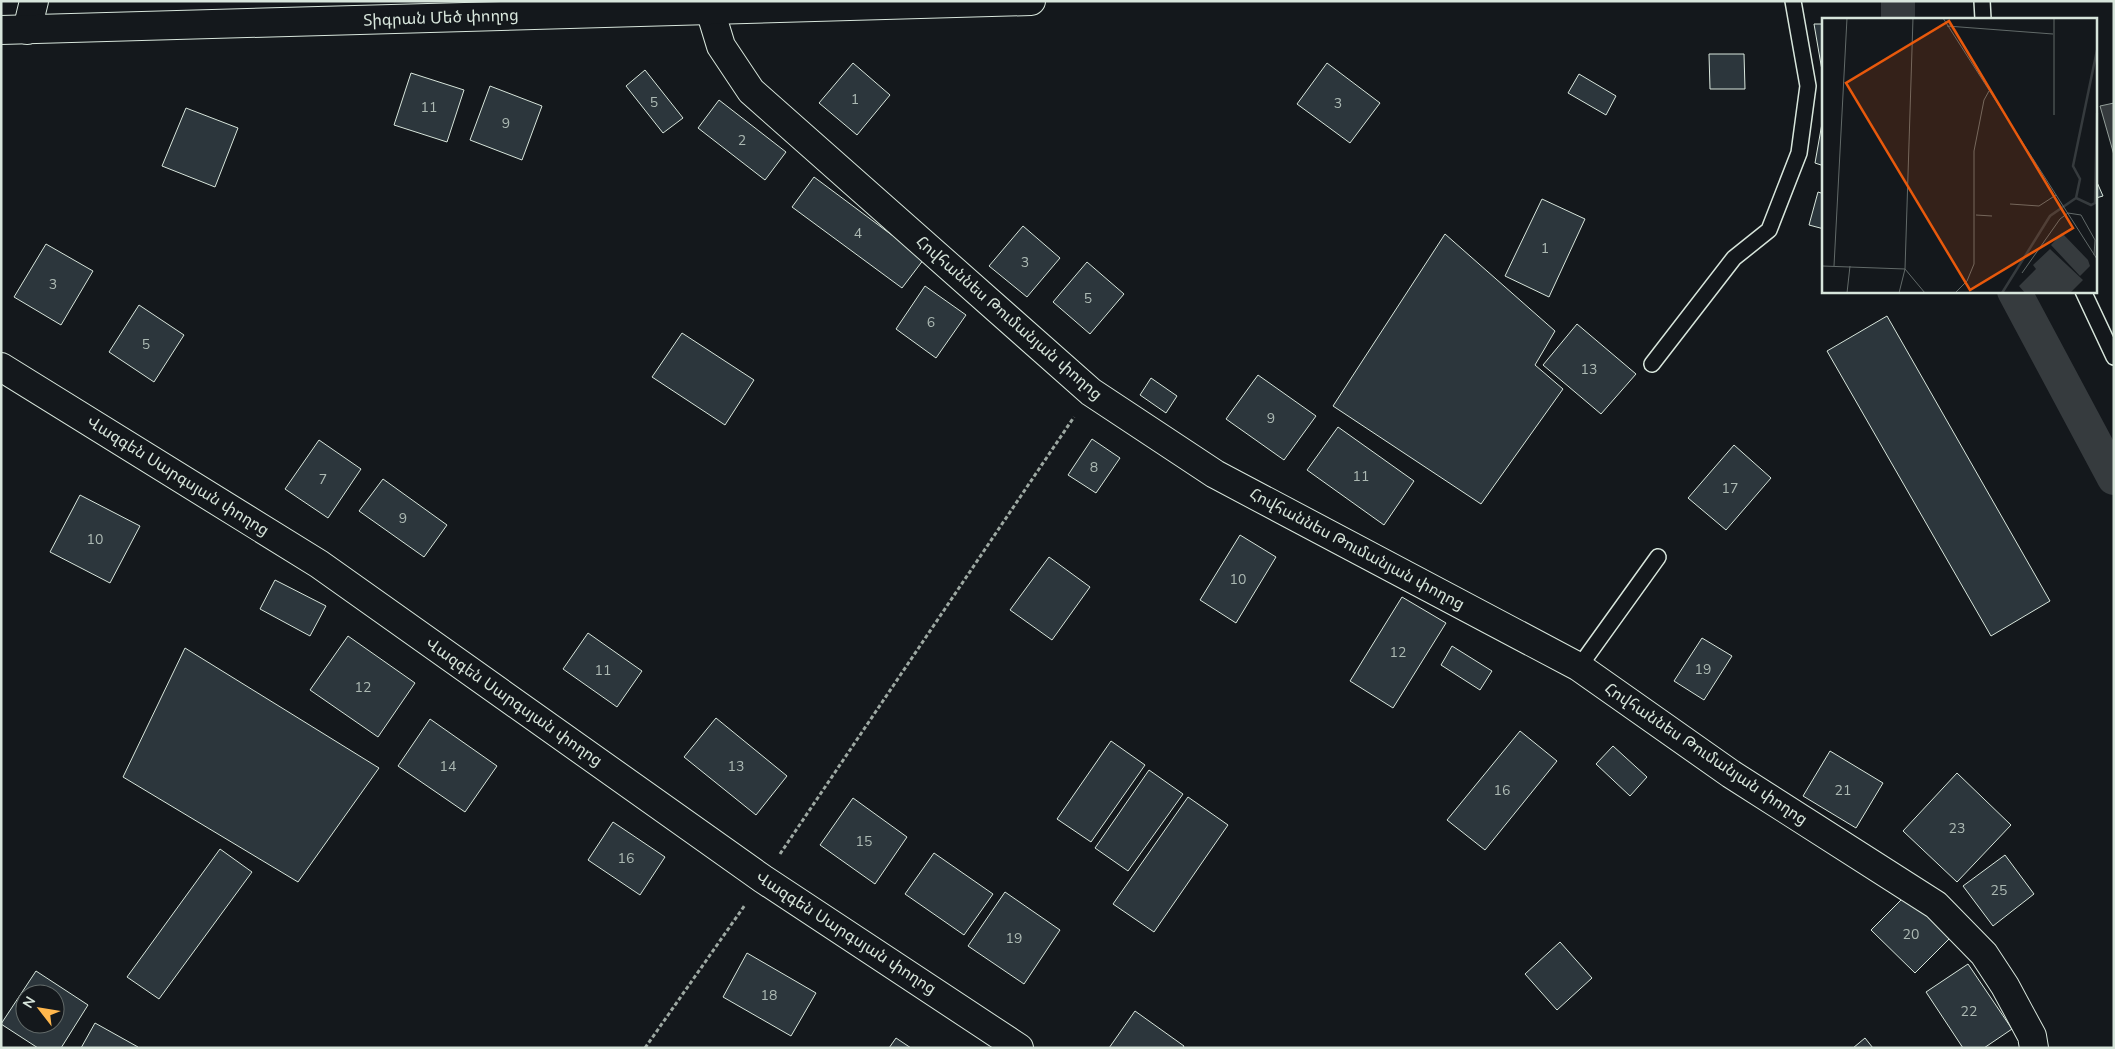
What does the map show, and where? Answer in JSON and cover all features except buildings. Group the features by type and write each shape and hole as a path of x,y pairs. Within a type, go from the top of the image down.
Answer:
{"street":[{"path":"14,30 34,1"},
{"name":"Տիգրան Մեծ փողոց","path":"14,30 1031,1"},
{"name":"Հովհաննես Թումանյան փողոց","path":"710,10 721,46 751,92 1091,392 1215,474 1579,667 1731,774 1936,905 1984,954 2005,986 2032,1036 2034,1048"},
{"name":"Վազգեն Սարգսյան փողոց","path":"1,367 319,564 763,879 1019,1048"}],"lane":[{"path":"1652,364 1734,258 1769,230 1799,153 1808,86 1793,1"},
{"path":"1982,1 1983,18"},
{"path":"2084,292 2114,357"},
{"path":"1579,667 1658,557"}],"path":[{"path":"645,1048 763,879 1091,392"}],"shaded area":[{"path":"2114,103 2114,155 2100,106"}],"waterway":[{"path":"1898,1 1898,18"},
{"path":"2015,292 2114,478"}]}
